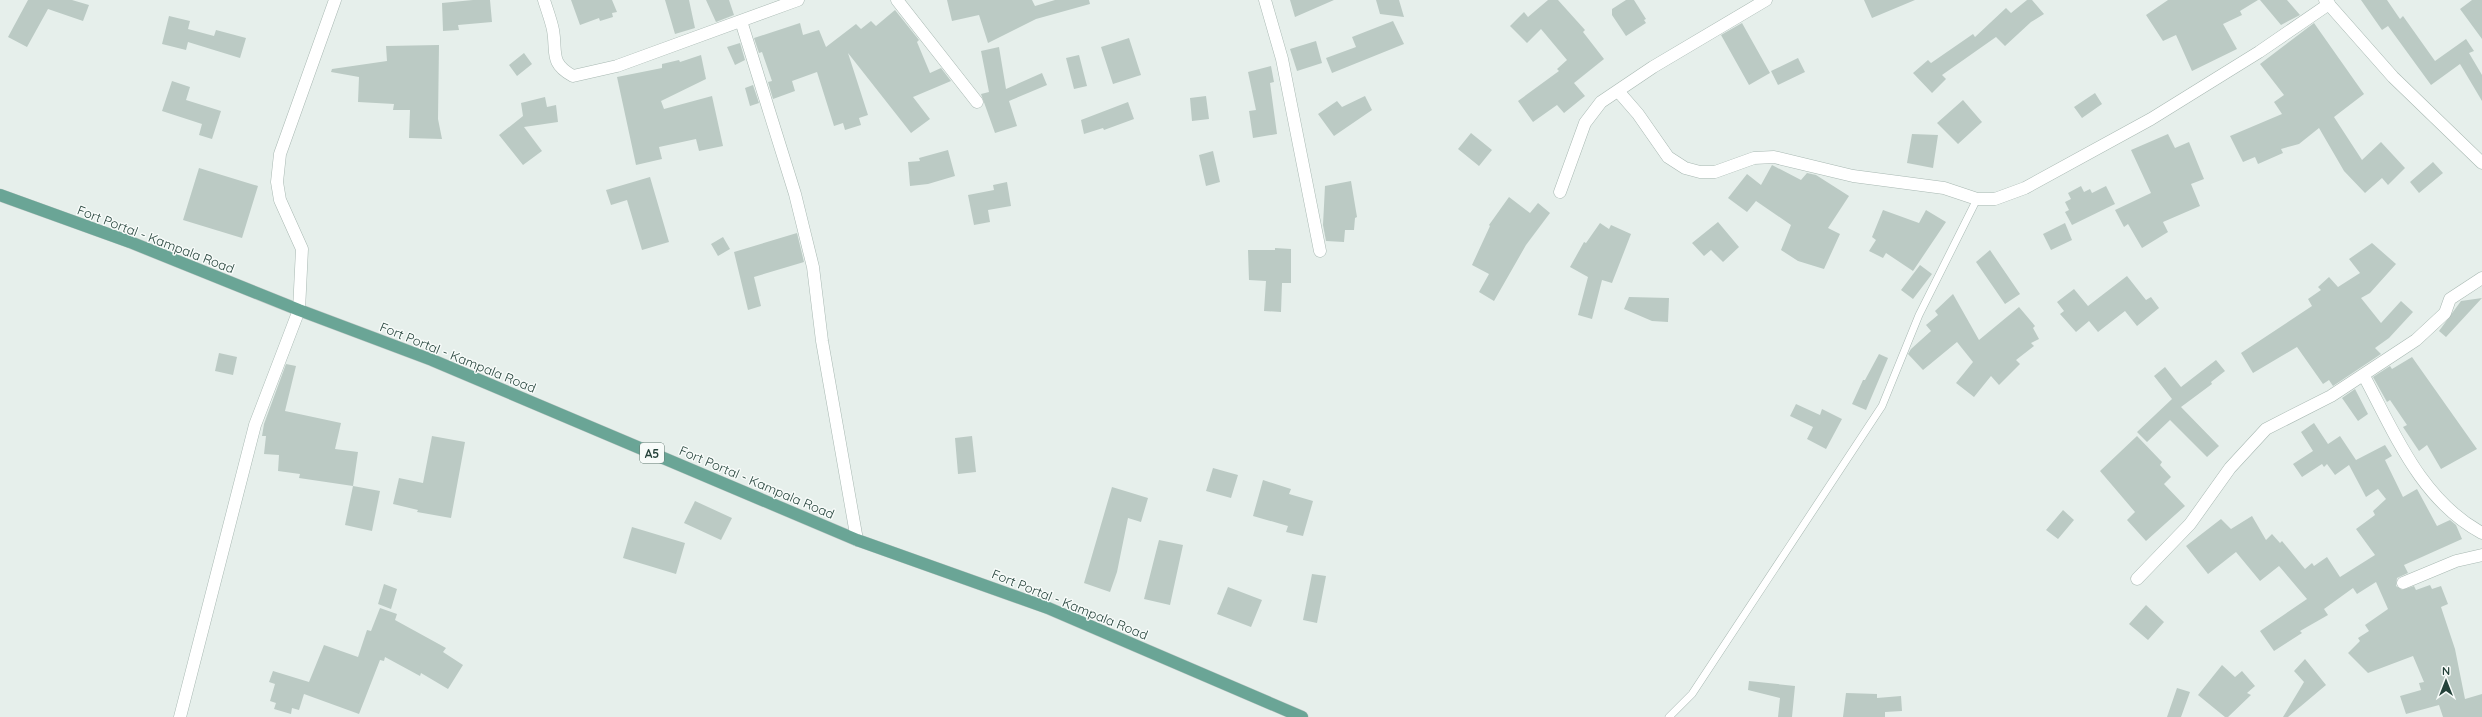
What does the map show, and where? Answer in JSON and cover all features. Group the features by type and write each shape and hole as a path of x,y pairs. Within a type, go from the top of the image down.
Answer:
{"main road":[{"name":"Fort Portal - Kampala Road","path":"0,194 130,242 300,310 432,360 857,540 1048,608 1302,717"}],"street":[{"path":"180,717 255,424 300,310 302,249 280,200 277,182 280,154 335,0"},
{"path":"544,0 554,31 554,52 563,70 573,76 617,66 798,0"},
{"path":"897,0 977,102"},
{"path":"1265,0 1282,59 1320,251"},
{"path":"1560,192 1585,123 1601,102 1653,67 1766,0"},
{"path":"1618,91 1638,114 1668,157 1685,168 1700,172 1715,172 1754,158 1774,157 1853,176 1944,188 1977,199 1995,199 2025,188 2151,119 2259,52 2327,2 2393,76 2482,163"},
{"path":"741,21 795,194 813,267 822,341 857,540"},
{"path":"2137,579 2190,524 2230,468 2266,429 2331,396 2364,376 2416,340 2445,314 2450,300 2482,278"},
{"path":"2364,376 2411,464 2440,503 2463,523 2482,533"},
{"path":"2403,582 2456,561 2482,555"}],"lane":[{"path":"1669,717 1692,694 1882,406 1919,315 1977,199"}],"building":[{"path":"28,0 72,0 89,5 83,21 48,9 27,47 8,37"},
{"path":"490,0 492,22 458,25 459,30 443,31 442,3"},
{"path":"571,0 612,0 617,12 612,13 613,17 600,21 599,18 580,25"},
{"path":"665,0 689,0 695,28 675,34"},
{"path":"706,0 729,0 734,15 716,22"},
{"path":"947,0 1032,0 1035,6 1055,0 1089,0 1090,4 1036,19 988,43 979,15 952,21"},
{"path":"1290,0 1334,0 1295,17"},
{"path":"1376,0 1399,0 1404,17 1380,14"},
{"path":"1548,0 1558,0 1585,30 1583,32 1604,59 1574,83 1585,96 1564,113 1557,105 1533,122 1518,101 1559,71 1557,69 1567,60 1541,29 1527,43 1510,26 1524,12 1528,17"},
{"path":"1626,0 1634,0 1646,19 1644,20 1646,23 1626,36 1612,15 1612,9"},
{"path":"1864,0 1915,0 1872,18"},
{"path":"2027,0 2032,0 2044,14 2031,22 2005,46 1996,37 1942,75 1946,79 1932,93 1913,73 1928,60 1931,63 1973,34 1975,37 2006,8 2011,13"},
{"path":"2168,0 2258,0 2240,11 2242,15 2223,24 2237,49 2192,71 2176,35 2163,41 2146,15"},
{"path":"2260,0 2287,0 2300,15 2281,25"},
{"path":"2361,0 2387,0 2400,19 2403,16 2435,61 2466,39 2474,51 2469,53 2482,75 2482,101 2460,64 2431,85 2388,26 2382,30"},
{"path":"2472,0 2482,0 2482,39 2460,9"},
{"path":"895,10 919,40 917,42 930,73 941,68 951,81 913,97 930,119 911,133 848,53 868,115 859,118 861,125 845,130 843,123 834,126 817,72 792,81 795,91 773,99 768,82 772,81 762,52 759,53 754,38 800,23 803,35 819,30 826,47 856,24 861,29 871,21 876,26"},
{"path":"169,16 190,21 188,29 214,36 216,30 246,38 240,58 188,42 186,50 162,44"},
{"path":"1393,21 1404,44 1332,73 1326,58 1356,47 1352,37"},
{"path":"1742,23 1770,73 1749,85 1721,35"},
{"path":"2314,23 2364,94 2334,117 2362,160 2381,142 2405,168 2388,185 2382,178 2365,193 2344,171 2319,128 2299,144 2281,149 2283,153 2258,164 2255,157 2243,162 2230,136 2282,114 2274,102 2284,95 2260,64"},
{"path":"1129,38 1141,75 1113,84 1101,47"},
{"path":"1316,41 1322,63 1297,71 1290,49"},
{"path":"740,43 745,60 735,65 727,47"},
{"path":"439,45 438,119 442,139 409,138 410,110 393,110 394,104 358,102 359,77 331,72 332,69 387,61 386,46"},
{"path":"999,47 1006,89 1042,73 1047,85 1009,101 1017,126 995,133 981,94 989,92 981,51"},
{"path":"524,53 532,64 517,76 509,65"},
{"path":"701,55 706,79 661,101 664,109 712,96 723,146 699,151 696,139 659,147 662,159 636,165 617,77 662,68 662,64 679,60 680,62"},
{"path":"1079,55 1087,86 1074,89 1066,58"},
{"path":"1798,58 1805,72 1778,85 1771,71"},
{"path":"1271,66 1274,82 1270,83 1277,134 1253,138 1249,111 1256,110 1248,72"},
{"path":"172,81 190,87 186,100 221,111 212,139 199,135 202,124 162,111"},
{"path":"753,85 759,103 750,106 745,88"},
{"path":"2095,93 2102,104 2082,118 2074,107"},
{"path":"1206,96 1209,119 1192,121 1190,98"},
{"path":"1365,96 1372,110 1334,136 1318,114 1337,101 1342,107"},
{"path":"545,97 547,107 556,105 558,122 524,127 542,151 523,165 499,135 523,116 521,103"},
{"path":"1963,100 1982,122 1958,144 1937,123"},
{"path":"1128,102 1134,119 1104,130 1103,128 1084,134 1081,120"},
{"path":"1471,133 1492,150 1479,166 1458,149"},
{"path":"1912,134 1938,135 1933,168 1907,163"},
{"path":"2168,134 2175,148 2189,142 2204,179 2191,184 2200,206 2163,222 2168,232 2142,248 2128,224 2124,227 2115,210 2151,193 2131,150"},
{"path":"948,150 955,176 928,184 910,186 908,162 920,161 919,158"},
{"path":"1213,151 1220,182 1206,186 1199,155"},
{"path":"2433,162 2443,173 2419,193 2410,182"},
{"path":"1772,165 1801,180 1807,173 1816,175 1849,196 1828,228 1840,234 1824,269 1798,261 1781,250 1791,225 1756,201 1747,212 1728,198 1747,174 1761,185"},
{"path":"199,168 258,186 242,238 183,220"},
{"path":"650,177 669,242 642,250 627,200 611,205 606,190"},
{"path":"1351,181 1357,217 1355,218 1354,230 1345,230 1344,242 1326,241 1323,225 1325,186"},
{"path":"1007,182 1011,206 988,210 990,222 974,225 968,195 994,190 993,185"},
{"path":"2081,186 2084,192 2090,189 2092,193 2106,186 2115,204 2072,225 2065,212 2069,210 2065,202 2071,199 2068,193"},
{"path":"1509,197 1530,213 1538,203 1550,213 1526,245 1494,301 1479,292 1489,274 1472,265 1490,226 1489,225"},
{"path":"1883,210 1919,223 1926,210 1946,222 1913,271 1886,253 1883,258 1869,251 1876,240 1872,237"},
{"path":"1718,222 1739,247 1723,262 1711,250 1704,256 1692,243"},
{"path":"1600,223 1609,229 1611,225 1631,234 1612,283 1602,280 1592,319 1578,315 1588,277 1570,267 1584,242 1586,243"},
{"path":"2065,223 2072,240 2051,250 2043,234"},
{"path":"797,233 804,262 754,277 761,306 748,310 734,252"},
{"path":"723,237 730,249 718,256 711,244"},
{"path":"2372,243 2396,264 2370,293 2361,298 2381,323 2401,301 2413,312 2389,338 2375,348 2381,354 2333,386 2329,380 2323,384 2297,347 2253,373 2241,353 2312,306 2308,299 2321,290 2318,287 2329,277 2338,287 2360,273 2349,259"},
{"path":"1275,248 1291,249 1291,283 1282,283 1281,312 1264,311 1266,281 1249,280 1248,250 1275,250"},
{"path":"1990,250 2020,294 2005,304 1976,262"},
{"path":"1920,265 1932,274 1913,299 1901,290"},
{"path":"2127,276 2146,300 2151,297 2159,308 2137,326 2125,311 2098,332 2089,321 2076,332 2060,314 2064,311 2057,302 2074,289 2088,306"},
{"path":"1953,294 1979,340 2019,307 2035,326 2033,328 2039,339 2031,343 2034,346 2016,360 2020,364 1999,385 1991,376 1974,397 1956,383 1973,362 1957,342 1923,370 1908,354 1911,349 1931,331 1926,325 1938,315 1935,311"},
{"path":"1629,297 1669,298 1668,322 1652,321 1624,309"},
{"path":"2482,298 2446,337 2439,331 2461,301"},
{"path":"219,353 237,357 233,375 215,371"},
{"path":"1879,354 1888,358 1866,410 1852,404 1863,380 1865,380"},
{"path":"2412,357 2477,449 2441,469 2427,445 2419,451 2403,427 2407,425 2390,400 2387,402 2373,377 2390,366 2392,369"},
{"path":"2216,360 2225,371 2211,382 2212,384 2181,407 2219,446 2207,457 2170,420 2147,442 2137,432 2172,399 2154,376 2165,367 2181,387"},
{"path":"286,364 296,366 285,411 341,423 335,449 358,452 353,486 299,478 300,474 278,471 279,455 264,454 266,436 262,436 264,424"},
{"path":"2355,389 2368,414 2358,421 2342,398"},
{"path":"1796,404 1820,415 1822,409 1842,419 1826,449 1807,439 1813,427 1790,416"},
{"path":"2314,423 2328,444 2340,436 2356,460 2385,445 2392,456 2385,460 2403,497 2417,489 2437,526 2450,520 2456,525 2462,539 2404,565 2408,573 2397,578 2396,586 2402,590 2414,586 2416,590 2430,585 2432,589 2441,586 2448,604 2441,607 2455,649 2465,699 2482,694 2482,717 2443,717 2439,705 2406,714 2400,696 2421,690 2419,683 2424,682 2413,656 2368,673 2348,653 2360,641 2358,638 2369,631 2365,625 2388,609 2376,582 2357,594 2353,588 2324,609 2328,615 2300,631 2302,633 2274,651 2260,631 2307,599 2279,566 2260,581 2236,552 2208,574 2186,546 2221,519 2231,529 2252,516 2266,540 2272,534 2280,543 2282,541 2305,569 2312,563 2314,566 2327,557 2340,577 2375,555 2356,529 2375,515 2373,511 2386,499 2378,489 2366,497 2349,465 2335,475 2327,464 2324,467 2322,464 2302,477 2293,464 2313,451 2301,432"},
{"path":"432,436 465,442 451,518 417,512 418,510 393,504 399,478 423,483"},
{"path":"972,436 976,472 958,474 955,438"},
{"path":"2137,436 2162,462 2160,465 2171,477 2164,484 2185,506 2146,541 2127,520 2135,512 2100,471"},
{"path":"1213,468 1238,475 1231,498 1206,491"},
{"path":"1263,480 1291,489 1289,494 1313,501 1303,536 1286,532 1288,526 1253,516"},
{"path":"353,486 380,491 372,531 345,525"},
{"path":"1112,487 1148,498 1141,522 1128,518 1117,572 1110,592 1084,583"},
{"path":"695,501 732,518 721,540 684,523"},
{"path":"2063,510 2074,520 2058,539 2046,530"},
{"path":"632,527 685,543 676,574 623,558"},
{"path":"1159,540 1183,545 1170,605 1144,599"},
{"path":"1312,574 1326,576 1317,623 1303,620"},
{"path":"384,584 397,589 391,609 378,604"},
{"path":"1228,587 1262,600 1251,627 1217,614"},
{"path":"2146,605 2164,622 2148,640 2129,624"},
{"path":"380,608 397,614 395,620 446,648 443,652 463,665 448,689 421,673 420,676 385,657 384,661 380,660 359,714 304,694 299,710 292,708 291,714 274,709 276,703 270,701 275,684 269,682 273,671 309,682 324,645 358,657 367,630 371,631"},
{"path":"2305,659 2326,685 2288,717 2283,717 2304,682 2294,671"},
{"path":"2222,665 2235,677 2242,671 2255,686 2247,693 2251,695 2228,717 2225,717 2198,695"},
{"path":"1749,681 1795,686 1792,717 1778,717 1780,698 1748,690"},
{"path":"2177,688 2190,692 2181,717 2167,717"},
{"path":"1846,693 1877,694 1877,698 1901,696 1902,711 1885,712 1885,717 1843,717"}]}
